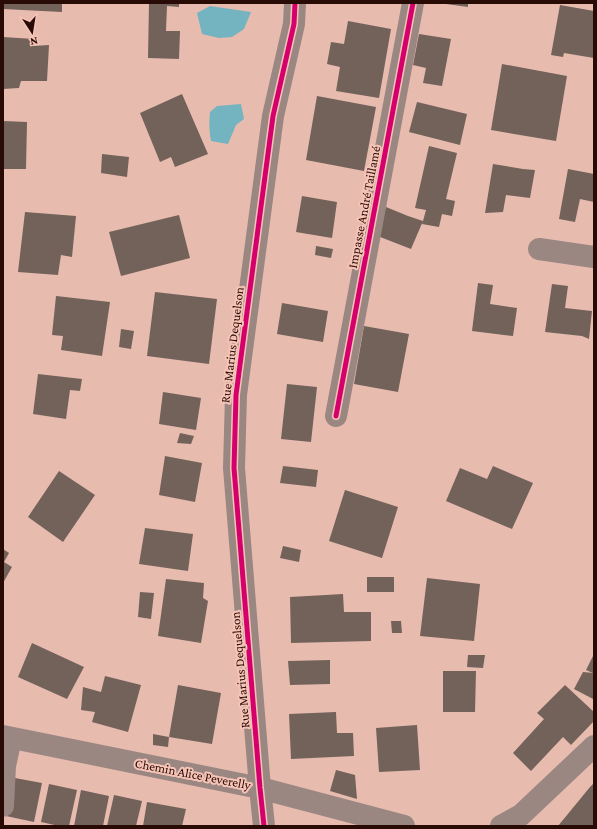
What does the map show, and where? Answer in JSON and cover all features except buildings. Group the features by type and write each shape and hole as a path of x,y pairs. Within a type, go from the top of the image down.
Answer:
{"street":[{"name":"Rue Marius Dequelson","path":"264,826 234,468 236,395 273,116 294,24 295,3"},
{"name":"Impasse André Taillamé","path":"336,416 413,3"},
{"path":"539,249 594,258"},
{"name":"Chemin Alice Peverelly","path":"7,737 260,788 404,826"},
{"path":"3,806 7,737"},
{"path":"501,826 526,821 594,746"}],"water":[{"path":"210,6 251,12 244,29 232,37 219,38 202,34 197,13"},
{"path":"241,104 244,119 236,125 228,144 211,141 209,126 210,112 217,106"}],"cycle path":[{"path":"264,826 234,468 236,395 273,116 294,24 295,3"},
{"path":"336,416 413,3"}]}
